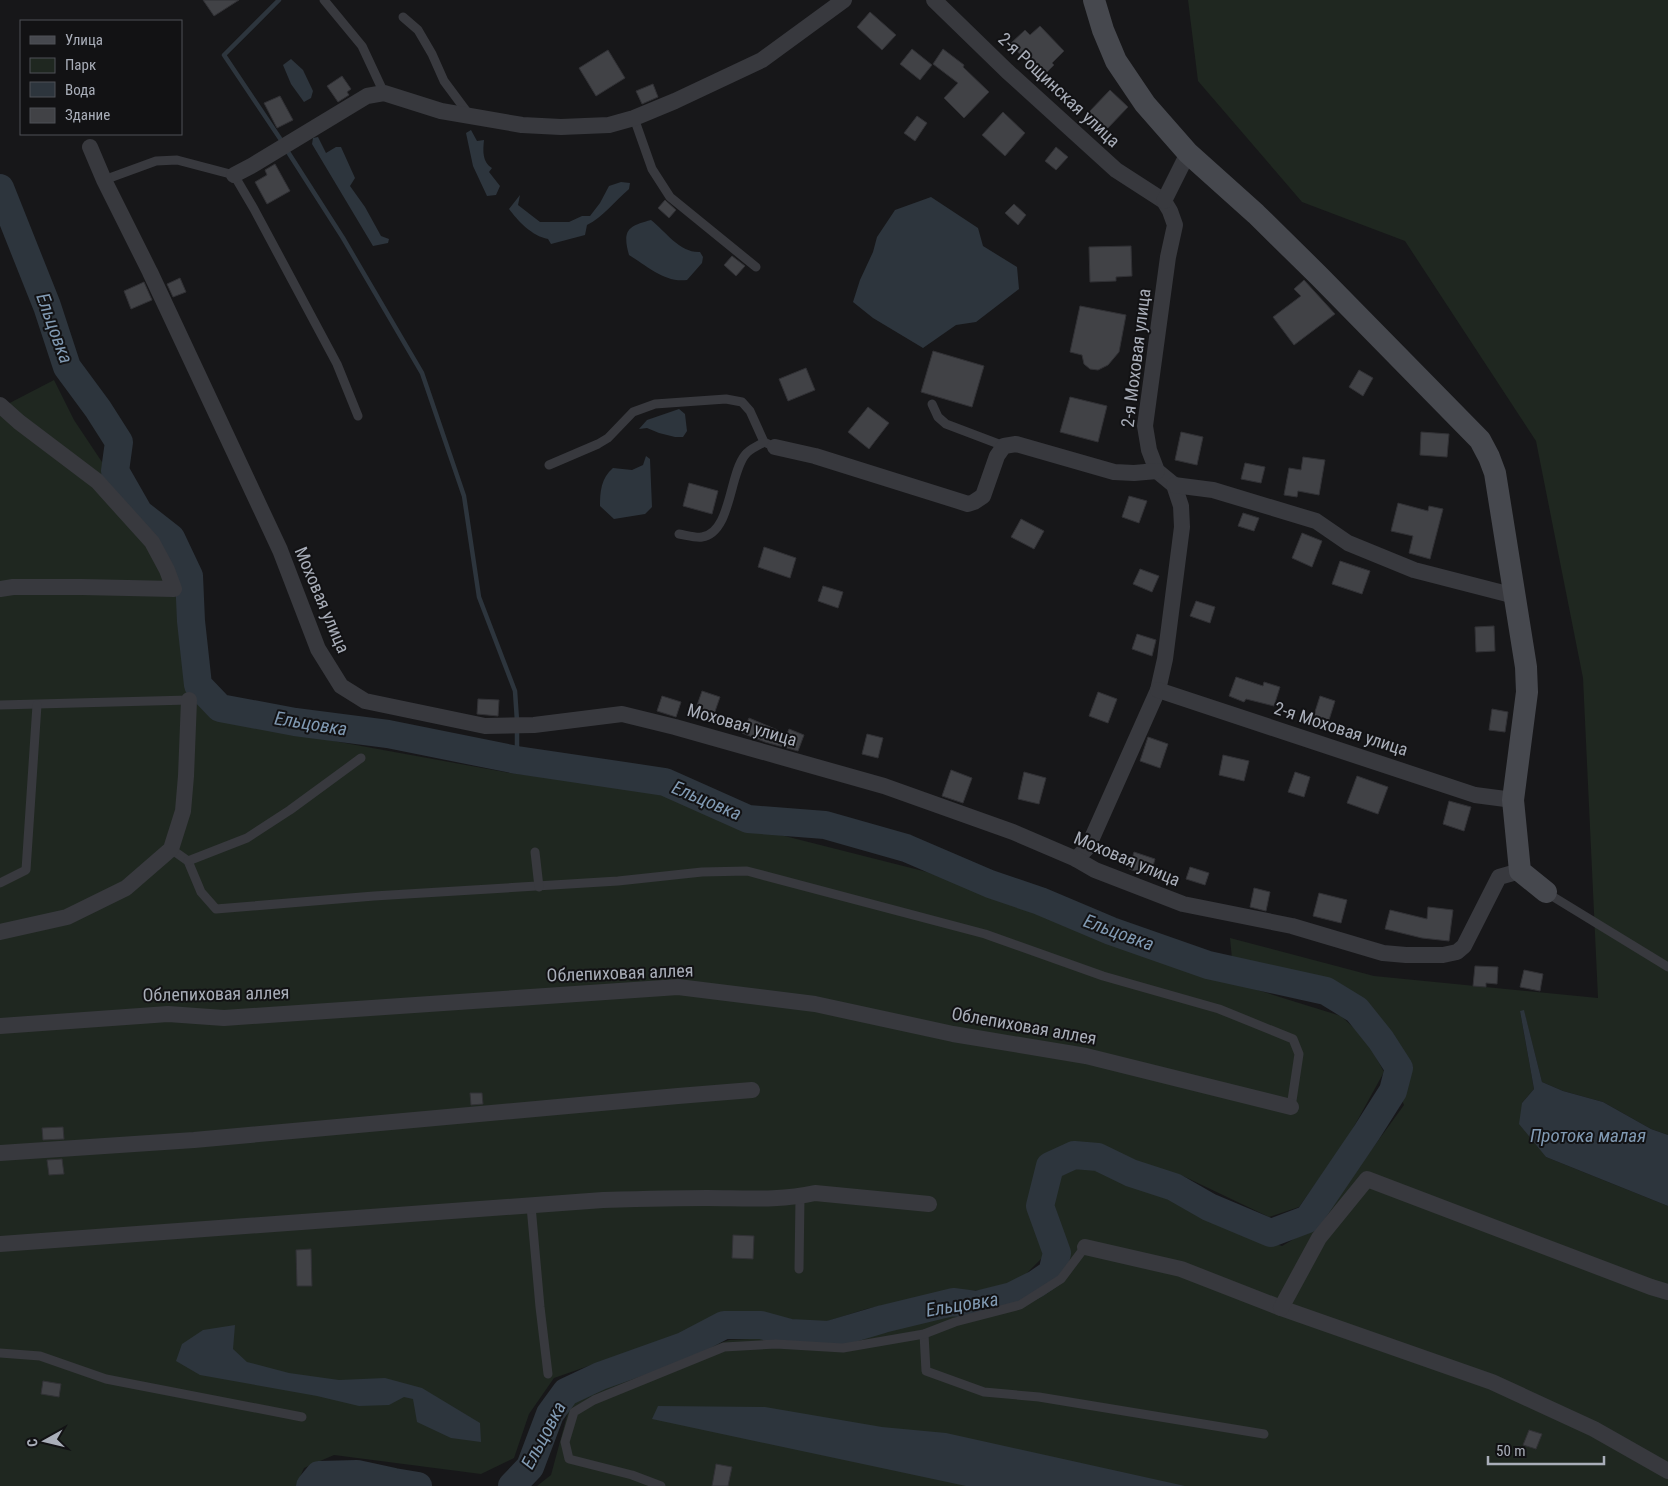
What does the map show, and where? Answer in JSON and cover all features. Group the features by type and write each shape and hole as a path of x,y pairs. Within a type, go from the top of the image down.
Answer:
{"street":[{"path":"234,175 367,96 384,93 441,111 522,125 561,127 609,125 634,118 762,60 844,0"},
{"name":"2-я Рощинская улица","path":"934,0 1007,71 1116,170 1164,201"},
{"path":"1094,0 1103,30 1116,61 1144,104 1188,153 1256,214 1480,440 1489,457 1495,473 1526,667 1527,692 1513,800 1520,871 1546,892"},
{"name":"Моховая улица","path":"90,146 104,180 150,272 280,550 318,649 341,686 365,701 485,726 534,725 622,714 675,727 884,786 1004,829 1076,859 1095,870 1183,904 1292,926 1383,953 1443,955 1457,952 1464,946 1499,877 1520,871"},
{"path":"1164,201 1188,153"},
{"name":"2-я Моховая улица","path":"1164,201 1175,225 1168,257 1145,426 1148,450 1157,471 1174,485"},
{"path":"0,405 19,422 97,481 152,542 167,570 174,589 13,587 0,589"},
{"path":"770,444 815,456 968,504 982,496 997,456 1004,446 1016,444 1114,472 1157,471"},
{"path":"1076,859 1088,847 1158,690 1165,659 1182,527 1181,506 1174,485 1213,490 1316,521 1348,543 1414,570 1515,596"},
{"name":"2-я Моховая улица","path":"1158,690 1475,795 1513,800"},
{"path":"0,932 67,917 126,888 171,849 183,811 189,700"},
{"name":"Облепиховая аллея","path":"0,1026 168,1014 224,1018 678,987 815,1004 954,1034 1086,1056 1290,1108"},
{"path":"0,1154 194,1140 668,1096 752,1090"},
{"path":"1281,1308 1319,1238 1367,1179 1668,1292"},
{"path":"0,1244 603,1200 773,1198 800,1197 815,1194 929,1204"},
{"path":"1085,1247 1181,1270 1281,1308 1492,1382 1594,1429 1668,1471"}],"lane":[{"path":"324,0 362,46 384,93"},
{"path":"403,17 418,30 432,54 444,81 470,116"},
{"path":"634,118 652,169 670,197 756,267"},
{"path":"104,180 156,161 177,160 234,175 337,364 358,416"},
{"path":"549,465 598,444 608,438 634,412 655,404 726,399 742,402 750,411 770,444 746,454 737,470 727,507 720,524 710,535 700,538 679,534"},
{"path":"932,404 938,417 946,424 1004,446"},
{"path":"0,705 189,700"},
{"path":"0,883 26,870 37,705"},
{"path":"188,861 247,838 290,810 361,758"},
{"path":"171,849 188,861 201,892 216,909 747,870 985,934 1103,976 1219,1010 1293,1039 1299,1054 1290,1108"},
{"path":"535,852 539,886"},
{"path":"1546,892 1668,967"},
{"path":"799,1269 800,1197"},
{"path":"531,1206 548,1374"},
{"path":"661,1486 632,1475 569,1460 565,1442 574,1412 594,1400 724,1347 776,1344 843,1348 924,1334 955,1322 1020,1305 1061,1279 1085,1247"},
{"path":"924,1334 926,1371 984,1392 1039,1397 1264,1434"},
{"path":"0,1353 40,1356 106,1379 302,1418"}],"green space":[{"path":"1188,0 1668,0 1668,1135 1651,1129 1603,1102 1563,1091 1542,1082 1524,1011 1520,1011 1534,1089 1522,1103 1546,1157 1668,1206 1668,1486 537,1486 551,1475 572,1397 729,1340 768,1338 827,1340 1011,1303 1027,1296 1063,1272 1068,1253 1050,1205 1059,1171 1074,1162 1096,1165 1120,1178 1182,1204 1231,1229 1282,1246 1316,1226 1404,1105 1379,1045 1324,993 1232,959 1230,938 1374,976 1598,998 1583,678 1536,441 1405,241 1302,202 1198,81"},
{"path":"54,380 74,420 116,483 180,594 189,688 218,720 510,773 654,790 737,824 927,872 1174,964 1341,1016 1366,1039 1384,1072 1346,1141 1299,1207 1269,1217 1183,1176 1073,1142 1039,1163 1028,1210 1046,1254 1020,1280 985,1290 947,1292 866,1309 822,1323 758,1316 724,1315 683,1333 554,1378 529,1414 514,1458 481,1474 334,1455 304,1468 296,1486 0,1486 0,408"}],"water":[{"path":"291,59 303,70 313,91 311,98 304,102 291,84 283,65"},
{"path":"471,130 477,141 484,140 483,152 485,159 492,168 489,172 500,186 496,195 487,196 473,166 466,133"},
{"path":"318,137 326,153 336,147 341,147 355,178 350,186 365,207 381,236 389,239 388,243 373,246 312,144 313,138"},
{"path":"621,182 630,183 629,189 604,213 587,225 585,235 551,244 548,239 536,235 526,227 509,209 520,195 518,205 540,222 569,222 582,216 590,216 609,186"},
{"path":"931,197 978,228 983,246 1017,267 1019,289 976,322 956,325 923,348 873,318 853,302 877,237 895,210"},
{"path":"651,220 674,241 686,249 700,252 703,257 702,263 687,280 671,279 664,276 649,269 629,255 626,240 629,230 637,224"},
{"path":"679,409 685,414 687,431 683,437 659,433 647,428 639,429 647,420"},
{"path":"646,456 650,459 652,507 645,514 614,519 600,506 601,490 606,476 613,468 632,470 643,465"},
{"name":"Протока малая","path":"1524,1010 1542,1082 1563,1091 1603,1102 1651,1129 1668,1135 1668,1206 1546,1157 1519,1124 1522,1103 1534,1089 1520,1011"},
{"path":"235,1325 233,1349 247,1362 289,1373 339,1380 385,1378 422,1388 480,1423 481,1442 451,1438 417,1422 413,1399 404,1397 389,1405 359,1406 317,1396 200,1375 176,1361 182,1344 203,1330"},
{"path":"658,1406 765,1407 882,1427 946,1433 1185,1486 966,1486 652,1419"}],"building":[{"path":"203,0 239,0 214,16"},
{"path":"870,12 896,35 882,50 857,27"},
{"path":"1040,26 1064,51 1042,77 1010,44 1025,30 1030,35"},
{"path":"912,49 932,65 920,80 900,64"},
{"path":"943,49 964,65 963,67 989,92 964,118 944,98 958,83 933,64"},
{"path":"608,50 625,78 596,96 579,68"},
{"path":"342,76 351,89 347,92 349,95 338,102 327,86"},
{"path":"653,84 658,97 642,104 636,91"},
{"path":"1110,90 1128,107 1107,129 1089,112"},
{"path":"280,96 293,120 277,128 264,103"},
{"path":"1003,112 1025,133 1005,156 982,135"},
{"path":"917,116 927,123 915,141 904,133"},
{"path":"1056,147 1068,157 1056,170 1045,161"},
{"path":"275,164 290,191 267,204 255,182 267,175 265,170"},
{"path":"665,200 676,210 669,218 658,208"},
{"path":"1014,204 1026,215 1018,225 1005,213"},
{"path":"1131,246 1132,276 1116,277 1116,281 1090,282 1089,247"},
{"path":"732,256 745,266 736,276 724,265"},
{"path":"180,278 186,292 173,297 167,284"},
{"path":"1304,280 1335,314 1294,345 1273,317 1301,296 1294,289"},
{"path":"144,282 152,300 131,309 124,291"},
{"path":"1080,306 1126,315 1119,352 1108,365 1098,370 1090,369 1084,364 1082,355 1070,352"},
{"path":"933,351 984,366 972,407 921,392"},
{"path":"806,368 815,390 788,401 779,379"},
{"path":"1359,370 1373,378 1363,396 1349,387"},
{"path":"1070,397 1107,406 1098,442 1060,432"},
{"path":"868,407 889,423 869,449 848,432"},
{"path":"1181,432 1203,437 1197,465 1175,460"},
{"path":"1421,432 1449,434 1447,457 1420,455"},
{"path":"1303,457 1325,460 1319,495 1298,491 1297,497 1284,495 1289,468 1301,470"},
{"path":"1245,463 1265,467 1261,483 1241,479"},
{"path":"689,483 718,491 712,514 683,506"},
{"path":"1129,496 1147,501 1139,523 1122,517"},
{"path":"1398,503 1428,511 1429,506 1443,509 1430,559 1409,553 1413,536 1391,531"},
{"path":"1243,513 1259,518 1254,531 1238,526"},
{"path":"1021,519 1044,531 1034,549 1011,537"},
{"path":"1302,533 1322,541 1312,567 1292,558"},
{"path":"764,547 796,558 790,578 758,567"},
{"path":"1340,561 1370,571 1362,594 1332,584"},
{"path":"1140,569 1159,576 1152,592 1133,584"},
{"path":"823,586 843,592 838,608 818,601"},
{"path":"1196,601 1215,607 1210,623 1190,616"},
{"path":"1494,626 1495,651 1476,652 1475,627"},
{"path":"1137,634 1156,640 1152,656 1132,649"},
{"path":"1236,677 1263,686 1264,682 1280,687 1274,706 1246,699 1244,702 1229,696"},
{"path":"702,691 720,697 712,720 694,714"},
{"path":"1098,692 1117,699 1108,723 1089,716"},
{"path":"662,696 681,702 676,717 657,711"},
{"path":"1320,696 1335,701 1329,720 1314,715"},
{"path":"478,699 499,700 498,716 477,714"},
{"path":"1492,709 1508,712 1505,732 1489,730"},
{"path":"749,718 787,734 789,729 804,735 798,751 765,742 742,733"},
{"path":"867,734 883,738 878,758 862,754"},
{"path":"1148,737 1168,744 1160,768 1140,761"},
{"path":"1223,755 1249,761 1244,781 1219,775"},
{"path":"951,770 972,778 963,803 942,796"},
{"path":"1024,772 1046,778 1039,804 1018,799"},
{"path":"1295,772 1310,777 1304,797 1288,792"},
{"path":"1357,776 1388,787 1378,814 1347,803"},
{"path":"1449,801 1471,807 1464,831 1443,824"},
{"path":"1134,852 1155,859 1150,876 1129,869"},
{"path":"1190,867 1209,873 1205,885 1186,879"},
{"path":"1254,888 1270,892 1266,911 1250,907"},
{"path":"1319,893 1347,900 1341,923 1313,916"},
{"path":"1428,907 1453,910 1449,941 1422,938 1385,929 1390,910 1427,919"},
{"path":"1475,966 1498,967 1497,984 1486,983 1486,987 1473,986"},
{"path":"1524,970 1543,974 1540,991 1520,987"},
{"path":"470,1093 482,1093 483,1104 471,1105"},
{"path":"63,1127 64,1139 43,1140 42,1128"},
{"path":"62,1159 64,1174 49,1175 47,1160"},
{"path":"733,1235 754,1236 753,1259 732,1258"},
{"path":"311,1249 312,1286 297,1286 296,1250"},
{"path":"43,1381 61,1384 59,1397 41,1394"},
{"path":"1529,1430 1542,1434 1536,1449 1523,1445"},
{"path":"716,1464 732,1467 728,1486 712,1486"}],"waterway":[{"path":"279,0 224,55 281,140"},
{"path":"288,152 343,238 422,373 464,496 479,597 515,691 517,721"},
{"name":"Ельцовка","path":"0,188 47,306 67,367 98,409 119,442 115,471 139,513 171,538 189,576 191,621 198,685 220,708 295,722 388,734 517,760 665,782 748,819 825,825 906,848 990,884 1040,901 1111,931 1208,965 1326,991 1357,1010 1381,1040 1399,1068 1393,1091 1308,1219 1271,1233 1209,1207 1174,1187 1131,1173 1098,1157 1074,1155 1050,1166 1040,1206 1057,1253 1052,1273 1036,1284 1012,1296 976,1305 953,1302 883,1319 829,1335 790,1333 761,1325 724,1325 684,1346 600,1376 566,1392 550,1414 530,1467 512,1486"},
{"path":"517,729 517,760"},
{"name":"Ельцовка","path":"310,1486 319,1475 357,1474 418,1486"}]}
